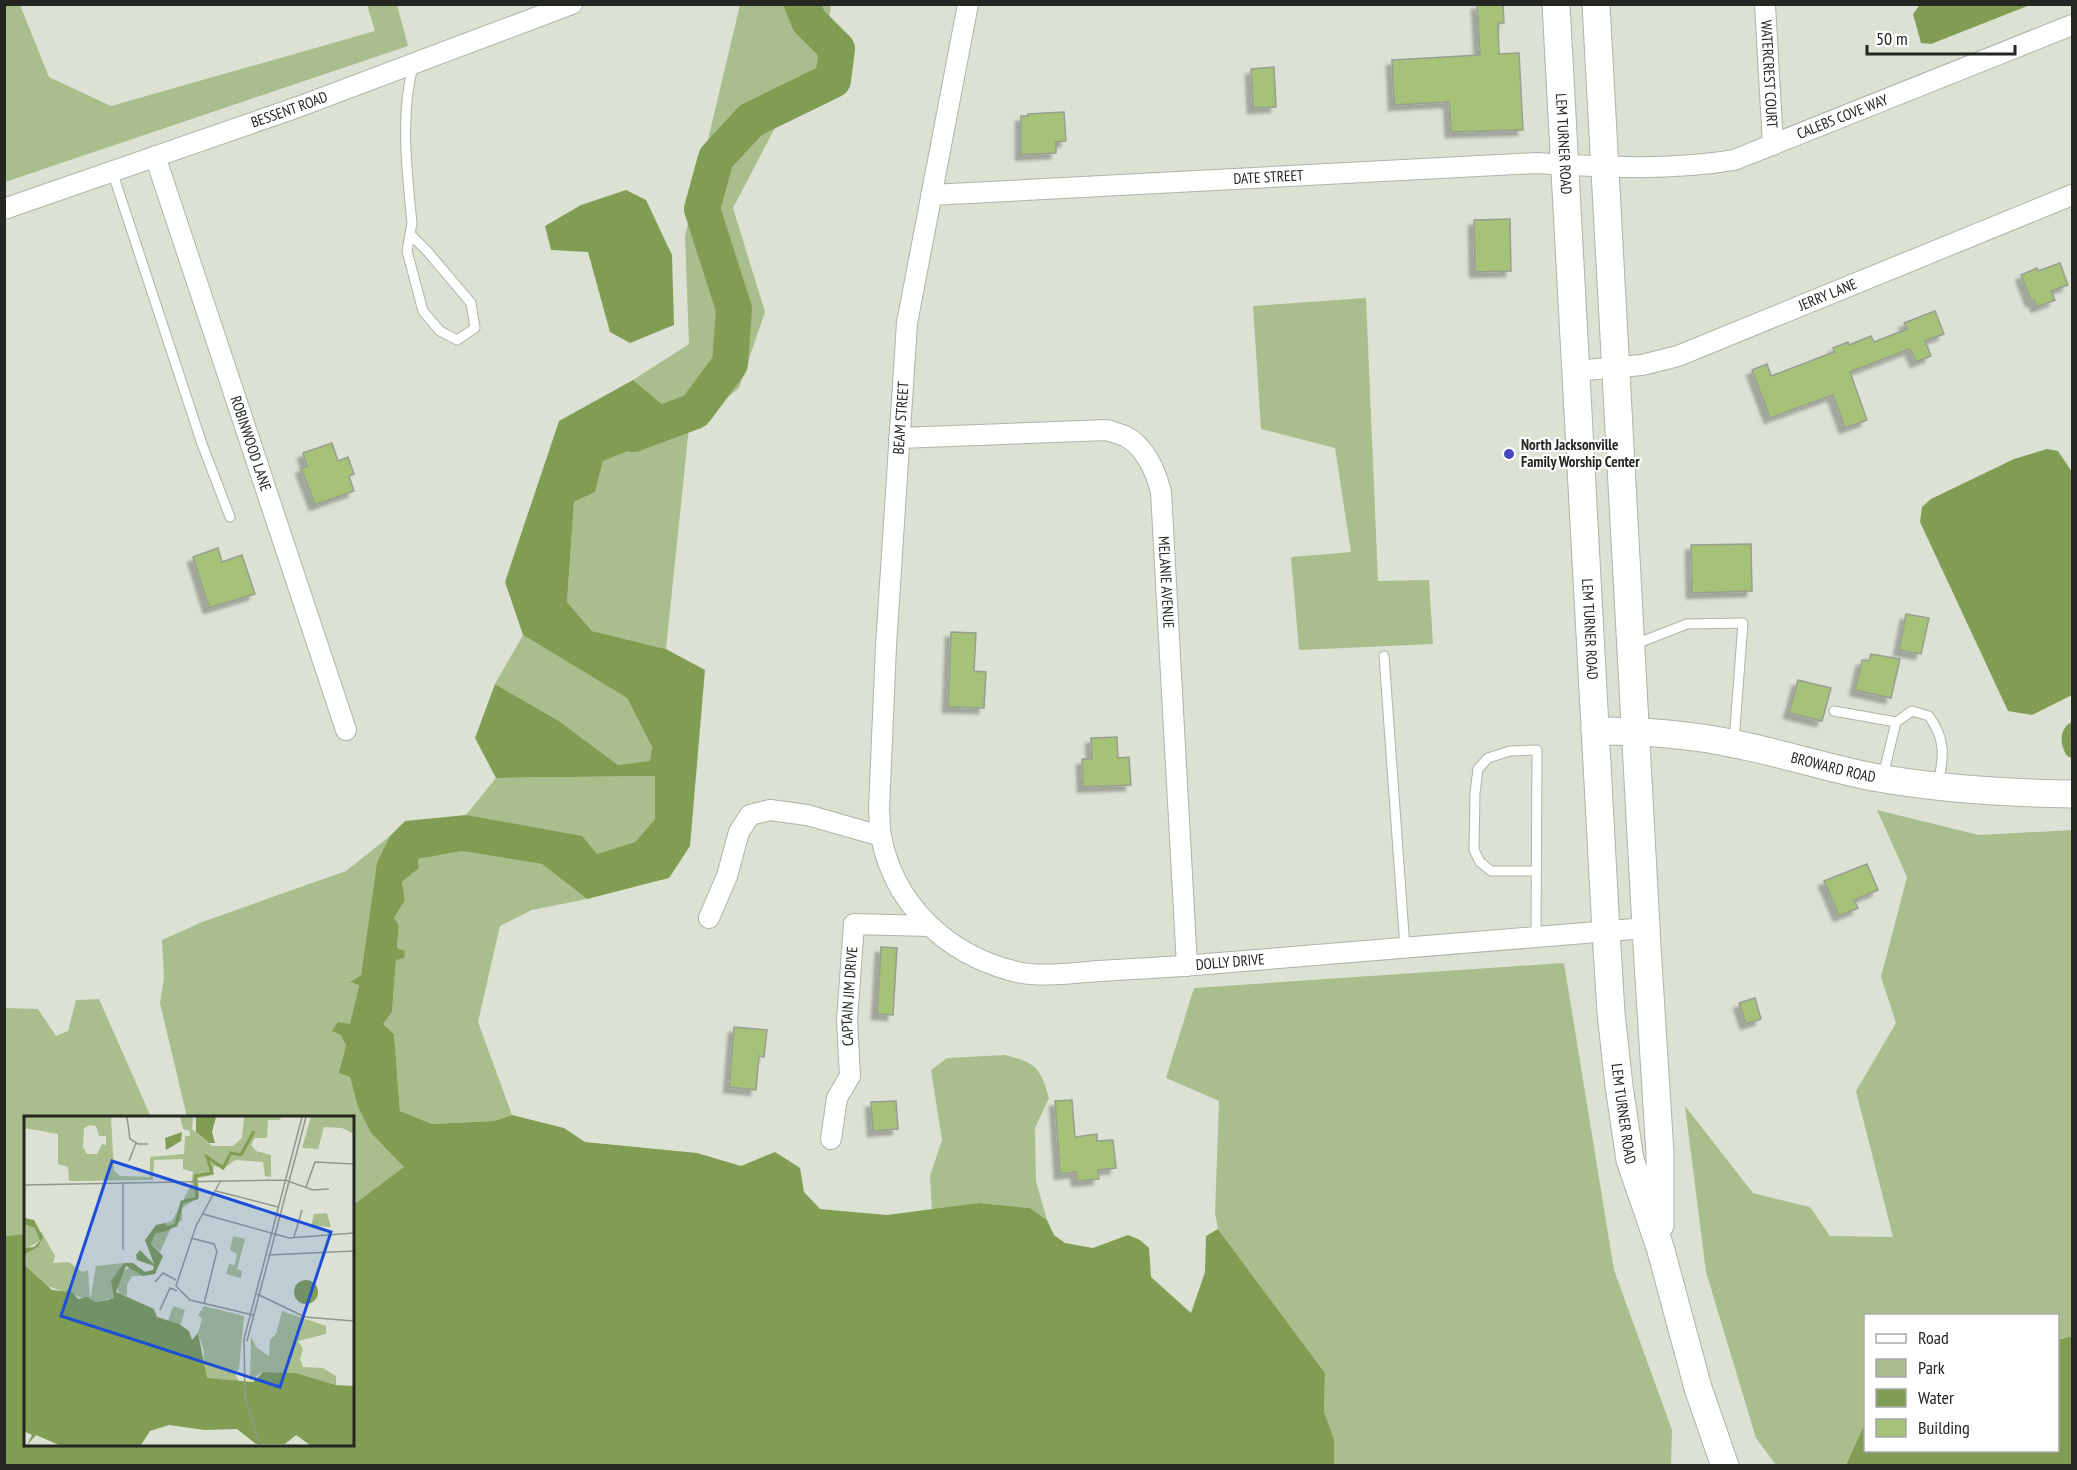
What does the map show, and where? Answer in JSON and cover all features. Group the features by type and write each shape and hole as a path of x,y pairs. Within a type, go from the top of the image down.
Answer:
{"main road":[{"name":"LEM TURNER ROAD","path":"1556,4 1606,931 1611,1013 1619,1086 1630,1160 1660,1247 1698,1388 1725,1466"},
{"name":"LEM TURNER ROAD","path":"1596,4 1660,1153 1660,1247"},
{"name":"BROWARD ROAD","path":"1595,731 1664,733 1734,744 1882,778 1938,788 2073,794"}],"street":[{"name":"BESSENT ROAD","path":"4,209 298,106 572,4"},
{"name":"BEAM STREET","path":"881,836 879,809 885,658 907,323 968,4"},
{"name":"WATERCREST COURT","path":"1765,4 1773,145"},
{"name":"CALEBS COVE WAY","path":"1605,167 1630,169 1712,164 1734,160 2073,25"},
{"name":"ROBINWOOD LANE","path":"154,156 346,730"},
{"name":"DATE STREET","path":"931,195 1537,164 1605,167"},
{"name":"JERRY LANE","path":"1575,371 1642,365 1678,356 2073,195"},
{"name":"MELANIE AVENUE","path":"899,438 1107,430 1127,437 1145,455 1156,472 1161,492 1187,966"},
{"path":"709,918 727,876 739,832 750,815 770,810 807,815 881,836"},
{"name":"DOLLY DRIVE","path":"881,836 900,889 912,908 929,926 949,943 975,958 1015,971 1057,974 1187,966 1646,928"},
{"name":"CAPTAIN JIM DRIVE","path":"831,1139 837,1098 850,1076 847,1020 854,924 929,926"}],"lane":[{"path":"410,234 471,303 475,328 456,340 440,331 423,311 408,251 410,234 412,223 406,131 408,85 413,63"},
{"path":"112,171 202,444 230,518"},
{"path":"1631,646 1688,624 1743,623 1734,744"},
{"path":"1383,656 1405,948"},
{"path":"1834,711 1896,722"},
{"path":"1882,778 1896,722 1912,711 1929,716 1941,738 1943,757 1938,788"},
{"path":"1536,871 1491,871 1480,862 1474,850 1475,793 1478,769 1488,758 1510,751 1537,750 1536,937"}],"green space":[{"path":"4,5 20,5 49,77 111,106 375,31 367,5 397,5 408,46 5,182"},
{"path":"740,5 829,5 831,8 828,23 852,64 840,92 778,122 733,208 765,312 739,388 689,427 633,380 689,344 685,236"},
{"path":"1366,298 1378,581 1429,580 1433,644 1299,650 1291,557 1351,552 1335,448 1261,429 1253,306"},
{"path":"689,427 666,649 592,631 567,602 574,502 595,492 603,461"},
{"path":"523,635 627,698 652,747 650,762 618,765 559,721 495,684"},
{"path":"656,776 655,819 635,842 596,855 466,815 496,778"},
{"path":"1877,810 1979,835 2072,830 2072,1336 2059,1340 2059,1314 1864,1314 1864,1425 1846,1465 1776,1465 1756,1438 1706,1272 1685,1106 1753,1193 1810,1207 1830,1236 1893,1237 1856,1091 1896,1023 1881,977 1907,877"},
{"path":"390,836 377,862 361,975 351,981 359,984 350,1025 341,1035 346,1046 350,1077 358,1107 371,1133 405,1167 354,1204 354,1116 187,1116 160,1003 164,978 162,940 202,922 346,871"},
{"path":"462,851 542,864 587,899 532,910 500,926 478,1022 512,1115 494,1121 432,1124 400,1111 394,1034 383,1024 392,1012 396,960 405,951 397,948 399,925 394,918 405,900 402,882 419,868 418,859"},
{"path":"1564,963 1614,1270 1672,1430 1671,1465 1334,1465 1334,1439 1324,1413 1325,1373 1218,1229 1215,1213 1219,1101 1166,1078 1194,988"},
{"path":"99,999 151,1116 24,1116 24,1234 5,1236 5,1008 38,1009 56,1036 68,1031 76,1000"},
{"path":"1005,1055 1024,1061 1035,1068 1043,1079 1049,1098 1035,1128 1036,1181 1047,1220 1030,1208 979,1203 932,1210 930,1176 942,1140 931,1070 947,1058"}],"water":[{"path":"1923,4 2030,5 1931,44 1921,43 1913,14"},
{"path":"626,190 646,200 672,255 674,325 630,343 610,332 588,252 551,250 545,226 581,205"},
{"path":"633,380 689,427 603,461 595,492 574,502 567,602 592,631 666,649 705,670 690,846 669,878 587,899 542,864 462,851 418,859 419,868 402,882 405,900 394,918 399,925 397,948 405,951 404,958 396,960 392,1012 383,1024 394,1034 400,1111 432,1124 494,1121 512,1115 564,1128 585,1142 697,1153 741,1166 775,1152 800,1168 804,1192 820,1209 887,1215 979,1203 1030,1208 1047,1220 1054,1235 1065,1243 1093,1248 1128,1235 1140,1240 1149,1248 1151,1277 1191,1313 1205,1272 1206,1236 1218,1229 1325,1373 1324,1412 1334,1439 1334,1465 5,1465 5,1236 24,1234 24,1446 354,1446 354,1204 404,1167 371,1133 358,1107 350,1077 339,1073 346,1046 341,1035 332,1031 338,1022 350,1024 359,985 350,982 361,975 377,862 390,836 405,821 466,815 582,836 597,854 635,842 655,819 655,776 496,778 475,738 495,684 559,721 618,765 650,761 652,747 627,698 523,635 505,582 559,421"},
{"path":"2047,449 2058,451 2072,472 2072,695 2032,715 2008,711 1920,522 1922,507 1931,499 2014,459"},
{"path":"2072,722 2072,758 2065,752 2062,733"},
{"path":"2072,1336 2072,1465 1846,1465 1864,1425 1864,1452 2059,1452 2059,1340"}],"building":[{"path":"1477,4 1503,4 1504,23 1498,23 1499,54 1519,53 1523,130 1451,132 1449,102 1394,105 1392,60 1480,55"},
{"path":"1274,67 1276,107 1253,108 1251,69"},
{"path":"1064,112 1066,141 1056,142 1056,153 1021,155 1021,116"},
{"path":"1510,219 1511,271 1475,272 1474,220"},
{"path":"2060,263 2068,285 2051,291 2055,300 2037,307 2034,300 2031,301 2021,275 2037,268 2038,271"},
{"path":"1935,311 1944,334 1925,341 1931,356 1916,362 1910,349 1850,372 1867,420 1845,428 1833,395 1770,418 1752,370 1767,364 1771,376 1834,352 1833,348 1848,342 1849,345 1871,336 1874,342 1907,329 1904,323"},
{"path":"332,443 338,461 348,457 354,474 349,476 354,491 315,505 301,468 307,466 303,453"},
{"path":"1751,544 1752,591 1692,593 1691,545"},
{"path":"218,548 222,562 242,555 255,594 209,608 193,557"},
{"path":"1906,614 1929,618 1921,654 1899,650"},
{"path":"951,632 976,633 974,671 986,672 984,708 948,707"},
{"path":"1871,654 1900,659 1891,698 1855,690 1862,660 1869,661"},
{"path":"1798,680 1831,688 1822,721 1789,713"},
{"path":"1117,737 1118,758 1129,757 1131,785 1083,787 1082,759 1092,759 1091,738"},
{"path":"1867,864 1878,890 1854,900 1858,908 1839,916 1824,881"},
{"path":"881,947 897,948 893,1015 877,1014"},
{"path":"1755,998 1761,1019 1746,1024 1739,1003"},
{"path":"734,1027 767,1030 764,1057 759,1056 756,1090 729,1087"},
{"path":"1072,1100 1075,1137 1097,1134 1097,1141 1113,1140 1116,1168 1098,1170 1099,1179 1077,1181 1076,1172 1060,1174 1055,1101"},
{"path":"896,1101 898,1129 873,1131 871,1102"}],"waterway":[{"path":"633,434 695,411 730,364 734,309 702,209 716,158 751,120 833,80 837,49 809,21 802,4"}],"place":[{"name":"North Jacksonville Family Worship Center","path":"1509,454"}]}
